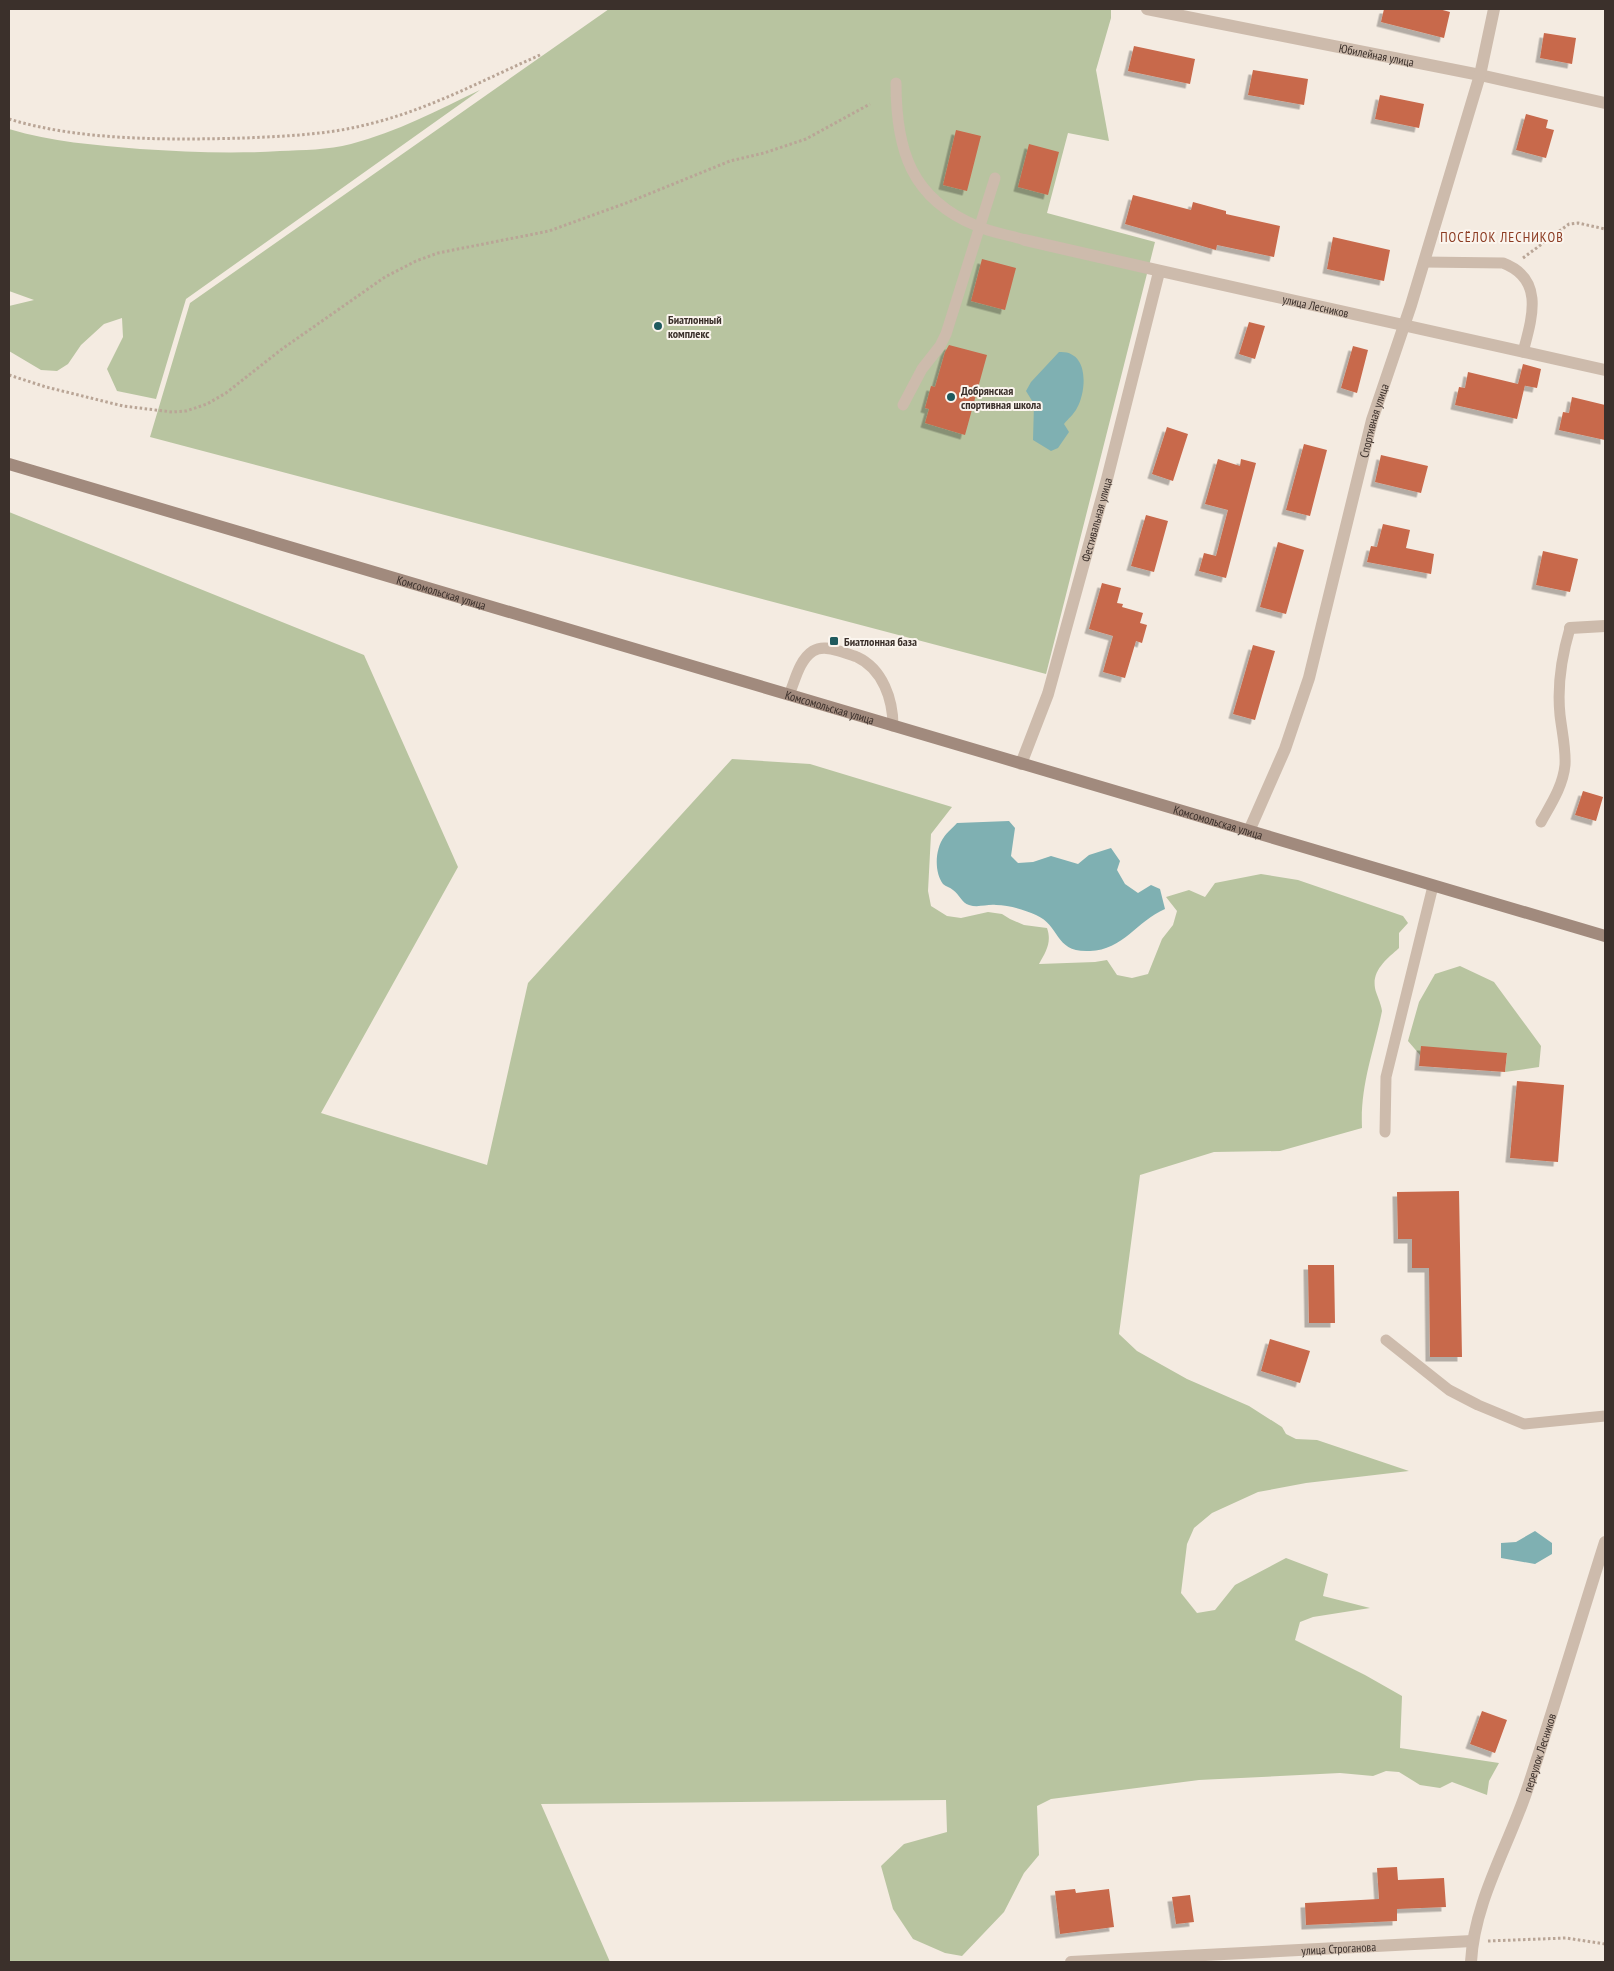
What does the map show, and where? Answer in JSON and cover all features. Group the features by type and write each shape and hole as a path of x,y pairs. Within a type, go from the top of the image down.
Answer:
{"main road":[{"name":"Комсомольская улица","path":"9,464 1605,936"}],"street":[{"name":"Юбилейная улица","path":"1147,9 1480,75 1605,103"},
{"name":"Спортивная улица","path":"1248,831 1285,749 1309,678 1372,420 1424,262 1480,75 1494,9"},
{"name":"улица Лесников","path":"1025,240 1159,272 1404,324 1605,370"},
{"name":"Фестивальная улица","path":"1021,764 1048,694 1107,479 1159,272"},
{"path":"1570,628 1605,626"},
{"name":"переулок Лесников","path":"1471,1962 1472,1941 1488,1891 1527,1791 1605,1542"},
{"name":"улица Строганова","path":"1070,1962 1472,1941"}],"lane":[{"path":"896,84 900,140 907,161 919,182 934,201 955,216 979,227 1025,240"},
{"path":"903,404 922,369 946,334 995,178"},
{"path":"1424,262 1504,262 1522,274 1528,282 1533,301 1531,321 1523,352"},
{"path":"1540,822 1559,788 1565,766 1560,714 1560,687 1565,645 1570,628"},
{"path":"789,695 806,658 812,651 821,648 832,649 858,658 872,668 882,679 890,702 894,726"},
{"path":"1384,1132 1388,1069 1433,886"},
{"path":"1386,1340 1449,1390 1478,1405 1524,1424 1605,1416"}],"path":[{"path":"9,119 84,135 202,139 292,136 329,132 366,125 405,113 540,55"},
{"path":"9,375 46,387 123,406 172,412 186,411 208,404 377,282 416,261 438,253 484,245 558,228 629,202 730,161 764,153 806,138 870,104"},
{"path":"1512,266 1570,224 1578,223 1605,229"},
{"path":"1472,1941 1566,1938 1605,1944"}],"green space":[{"name":"Биатлонный комплекс","path":"609,9 1111,9 1111,18 1096,70 1109,141 1068,133 1047,213 1155,242 1046,674 150,437 190,303"},
{"path":"480,90 186,299 156,399 117,391 107,369 123,337 122,318 104,324 81,345 68,364 57,371 41,370 9,351 9,306 34,300 9,291 9,129 57,140 140,149 192,152 262,152 316,149 351,144 385,133"},
{"path":"9,512 364,655 458,867 321,1113 487,1165 528,983 732,759 810,764 952,807 931,834 928,891 931,906 947,916 961,918 988,912 1002,914 1024,925 1047,928 1049,942 1039,964 1107,960 1117,975 1132,978 1148,974 1162,939 1173,925 1177,911 1166,897 1189,890 1205,897 1215,883 1261,874 1298,880 1403,916 1408,923 1399,933 1399,948 1381,965 1376,976 1375,988 1382,1011 1365,1083 1362,1128 1280,1151 1214,1152 1140,1175 1119,1334 1137,1351 1187,1379 1249,1406 1282,1427 1286,1434 1296,1439 1317,1440 1409,1471 1306,1483 1258,1492 1212,1513 1194,1528 1187,1544 1181,1593 1197,1613 1215,1610 1235,1585 1286,1558 1328,1574 1323,1596 1370,1608 1313,1617 1300,1622 1295,1640 1402,1696 1400,1748 1499,1763 1489,1781 1487,1795 1452,1782 1440,1788 1420,1785 1399,1772 1386,1771 1373,1776 1340,1773 1199,1780 1051,1799 1037,1806 1039,1855 1024,1873 1004,1912 962,1956 945,1953 913,1939 893,1909 881,1866 904,1844 947,1832 946,1800 541,1804 610,1962 9,1962"},
{"path":"1460,966 1494,982 1541,1046 1539,1067 1505,1072 1507,1054 1420,1055 1408,1041 1419,1002 1435,974"}],"water":[{"path":"1059,352 1069,353 1076,357 1081,364 1084,382 1077,408 1064,424 1069,432 1058,448 1051,451 1033,440 1034,404 1026,391 1031,382"},
{"path":"1009,821 1015,828 1011,856 1018,863 1033,862 1051,856 1078,864 1089,855 1111,848 1120,861 1117,870 1125,884 1138,893 1151,885 1160,889 1165,909 1146,920 1112,946 1090,951 1070,948 1044,920 1031,913 1006,906 972,906 967,904 952,889 943,884 940,879 937,867 937,854 941,842 957,823"},
{"path":"1535,1531 1552,1543 1552,1554 1535,1564 1501,1558 1501,1543 1516,1542"}],"building":[{"path":"1384,9 1439,9 1450,12 1444,38 1381,22"},
{"path":"1544,33 1576,38 1572,64 1540,58"},
{"path":"1134,46 1195,59 1190,84 1128,71"},
{"path":"1253,70 1308,79 1304,105 1248,95"},
{"path":"1380,95 1424,104 1419,128 1375,119"},
{"path":"1526,114 1548,120 1546,128 1554,130 1546,158 1516,150"},
{"path":"956,130 981,136 967,191 943,185"},
{"path":"1029,144 1059,152 1048,195 1018,187"},
{"path":"1133,195 1191,210 1193,202 1226,211 1226,214 1280,226 1274,257 1217,245 1216,250 1125,224"},
{"path":"1333,237 1390,250 1384,281 1327,269"},
{"path":"982,259 1016,268 1005,310 971,301"},
{"path":"1249,322 1265,326 1255,359 1239,354"},
{"name":"Добрянская спортивная школа","path":"949,345 987,355 965,435 925,423 929,409 925,408 931,386 935,387 945,352"},
{"path":"1353,346 1368,350 1357,393 1341,388"},
{"path":"1523,364 1541,369 1537,388 1525,386 1517,419 1455,405 1459,387 1465,388 1468,372 1518,384"},
{"path":"1572,397 1605,405 1605,440 1559,430 1563,412 1569,413"},
{"path":"1167,427 1188,434 1173,481 1152,474"},
{"path":"1304,444 1327,450 1310,516 1286,510"},
{"path":"1381,455 1428,466 1421,493 1375,482"},
{"path":"1218,459 1240,466 1241,459 1256,463 1226,578 1199,571 1204,553 1216,556 1228,510 1205,504"},
{"path":"1146,515 1168,521 1154,572 1131,566"},
{"path":"1383,524 1410,530 1406,548 1434,554 1431,574 1367,562 1371,546 1377,547"},
{"path":"1278,542 1304,550 1286,614 1260,607"},
{"path":"1543,551 1578,559 1570,592 1536,585"},
{"path":"1102,583 1121,588 1117,603 1123,604 1122,607 1143,613 1140,623 1147,625 1142,643 1136,641 1125,678 1103,672 1113,636 1089,629"},
{"path":"1253,645 1275,651 1255,720 1233,714"},
{"path":"1583,791 1603,797 1596,821 1575,815"},
{"path":"1421,1046 1507,1053 1505,1072 1419,1066"},
{"path":"1517,1081 1564,1085 1558,1162 1510,1158"},
{"path":"1459,1191 1462,1357 1430,1357 1429,1268 1412,1268 1412,1239 1398,1239 1397,1192"},
{"path":"1308,1265 1334,1265 1335,1323 1309,1323"},
{"path":"1270,1339 1310,1351 1300,1383 1261,1371"},
{"path":"1482,1711 1507,1720 1495,1753 1470,1744"},
{"path":"1397,1867 1398,1880 1444,1878 1446,1907 1397,1909 1397,1921 1306,1925 1305,1903 1379,1899 1377,1868"},
{"path":"1075,1889 1076,1893 1109,1889 1114,1927 1060,1934 1055,1891"},
{"path":"1190,1895 1194,1922 1176,1924 1172,1897"}],"place":[{"name":"Биатлонный комплекс","path":"658,326"},
{"name":"Добрянская спортивная школа","path":"951,397"},
{"name":"Биатлонная база","path":"834,641"}],"district":[{"name":"ПОСЁЛОК ЛЕСНИКОВ","path":"1502,237"}]}
